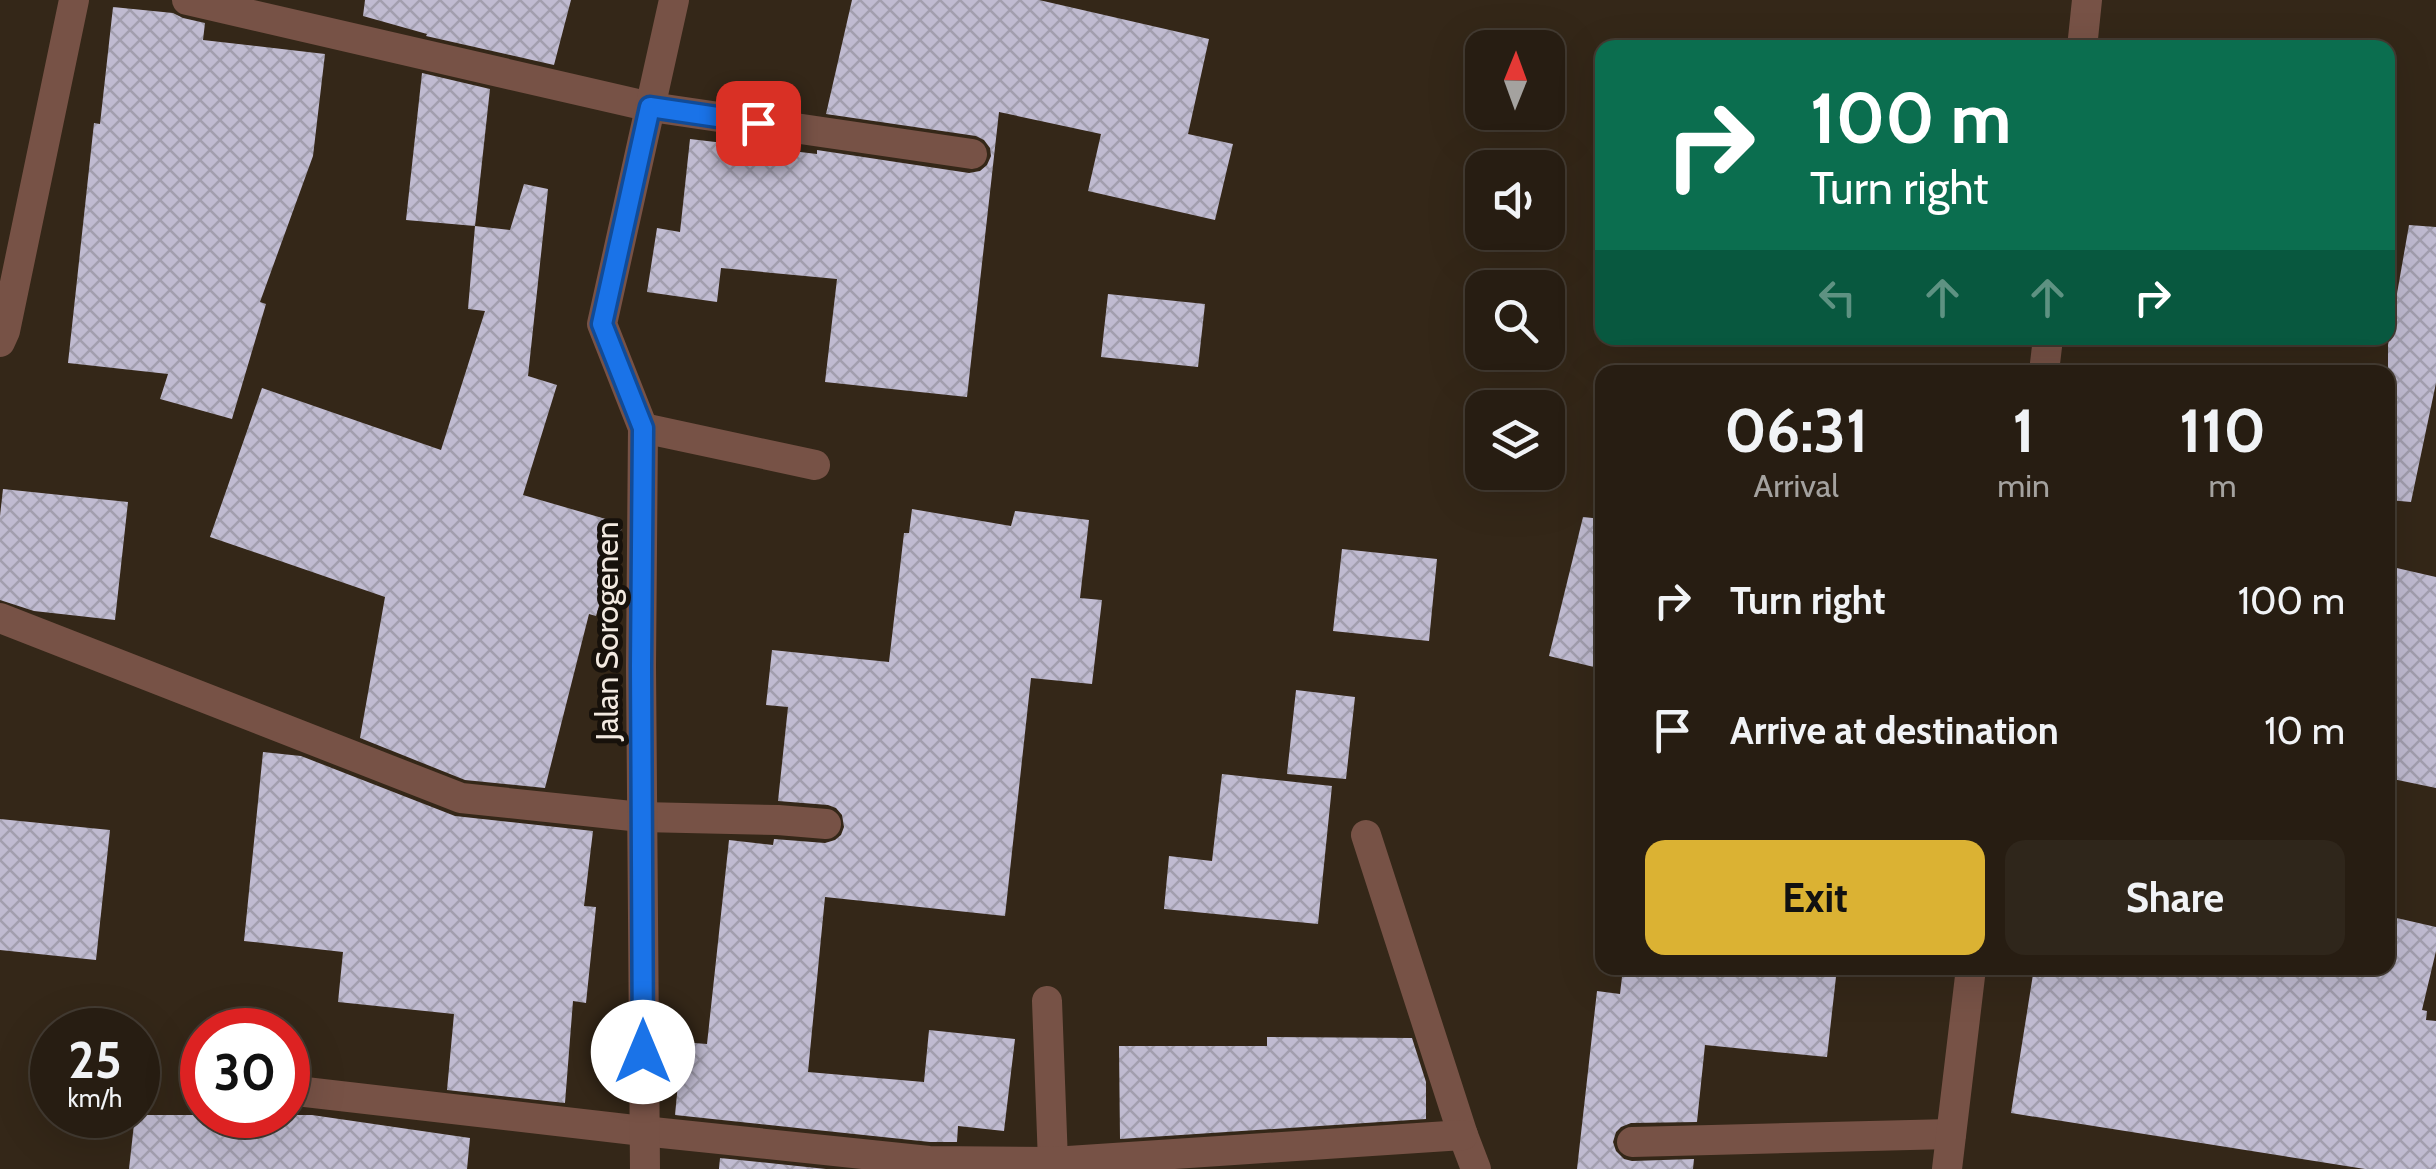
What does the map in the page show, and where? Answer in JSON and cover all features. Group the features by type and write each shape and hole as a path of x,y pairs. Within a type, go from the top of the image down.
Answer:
{"street":[{"path":"0,342 74,0"},
{"path":"187,0 650,107 972,154"},
{"name":"Jalan Sorogenen","path":"644,1169 643,428 602,324 674,0"},
{"path":"2083,40 2088,0"},
{"path":"643,428 815,465"},
{"path":"0,618 461,798 642,817 826,824"},
{"path":"1366,835 1476,1169"},
{"path":"1947,1169 1971,975"},
{"path":"1047,1001 1053,1162"},
{"path":"310,1093 929,1161 1053,1162 1463,1135"},
{"path":"1632,1142 1951,1134"}],"building":[{"path":"365,0 571,0 554,65 426,36 363,16"},
{"path":"852,0 1039,0 1209,39 1188,134 1233,144 1215,220 1088,191 1101,134 999,112 967,397 825,382 837,279 721,268 717,302 647,292 657,228 680,232 690,139 817,154 817,150 969,173 987,165 990,148 976,136 826,114"},
{"path":"113,7 173,13 205,23 203,40 325,54 313,156 260,302 266,304 232,419 160,399 168,374 68,363 94,123 100,124"},
{"path":"422,73 490,89 475,226 406,220"},
{"path":"524,184 548,189 528,376 557,385 523,495 623,524 596,616 589,614 545,788 465,780 360,738 385,597 210,537 262,388 441,450 485,311 468,309 475,226 510,230"},
{"path":"2409,225 2436,227 2436,383 2411,502 2395,501 2395,365 2388,365 2388,345 2395,345 2395,305"},
{"path":"1108,294 1205,304 1198,367 1101,357"},
{"path":"3,489 128,502 115,620 34,611 0,600"},
{"path":"912,509 1011,526 1015,511 1089,520 1080,598 1102,600 1092,684 1031,678 1005,916 825,897 808,1072 924,1082 929,1030 1015,1039 1004,1131 958,1126 957,1142 930,1142 675,1115 682,1042 707,1044 729,840 773,845 774,839 825,843 841,835 844,827 836,808 778,801 788,707 766,705 772,650 889,662 904,533 909,533"},
{"path":"1583,517 1595,518 1595,667 1549,656"},
{"path":"1342,549 1437,559 1429,641 1333,631"},
{"path":"2395,568 2436,577 2436,788 2395,779"},
{"path":"1296,690 1355,697 1346,779 1287,774"},
{"path":"263,752 301,756 455,816 593,831 584,906 596,907 586,1003 573,1001 565,1103 447,1090 454,1014 338,1002 343,952 244,941"},
{"path":"1222,774 1332,786 1318,924 1164,909 1169,856 1212,861"},
{"path":"0,819 110,830 96,960 0,950"},
{"path":"2395,918 2436,927 2436,951 2422,1010 2427,1011 2426,1020 2436,1021 2436,1169 2365,1169 2011,1113 2033,975 2395,975"},
{"path":"1622,975 1836,975 1827,1057 1705,1045 1697,1122 1631,1123 1616,1132 1613,1142 1624,1159 1694,1159 1693,1169 1577,1169 1597,991 1620,994"},
{"path":"1267,1037 1412,1038 1426,1082 1426,1119 1120,1139 1119,1046 1267,1046"},
{"path":"160,1115 180,1115 180,1138 310,1138 312,1115 470,1138 467,1169 129,1169 132,1138 160,1138"},
{"path":"720,1158 826,1169 719,1169"}],"route":[{"path":"643,1052 643,428 602,324 650,107 758,123"}]}
